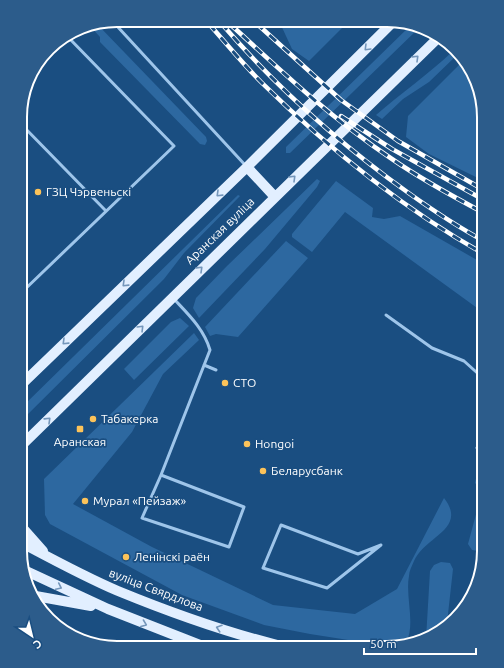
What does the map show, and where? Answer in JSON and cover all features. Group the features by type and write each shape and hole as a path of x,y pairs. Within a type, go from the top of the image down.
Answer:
{"main road":[{"path":"27,379 247,167 388,27"},
{"name":"Аранская вуліца","path":"27,440 274,196 435,41"},
{"path":"247,167 274,196"},
{"path":"27,533 47,556"},
{"name":"вуліца Свярдлова","path":"27,546 117,591 197,621 260,641"},
{"path":"30,573 108,609 188,641"},
{"path":"39,596 108,609"}],"lane":[{"path":"118,27 247,167"},
{"path":"27,287 174,146 71,39"},
{"path":"27,130 106,212"},
{"path":"161,475 244,507 229,547 142,518 161,475 210,350 208,343 197,324 172,296"},
{"path":"386,315 432,348 464,361 477,373"},
{"path":"204,365 216,370"},
{"path":"281,525 358,554 381,545 327,588 263,568 281,525"}],"shaded area":[{"path":"282,27 343,27 309,61 292,49"},
{"path":"102,29 206,137 207,141 205,145 200,144 100,42 100,37 94,30"},
{"path":"406,29 415,32 290,153 286,153 286,147"},
{"path":"450,53 454,57 429,82 403,99 382,119 376,115 395,99"},
{"path":"460,64 468,77 476,105 477,178 429,154 406,137 408,116"},
{"path":"317,179 320,181 317,187 265,249 199,318 193,308 196,298"},
{"path":"336,181 373,208 372,217 384,219 400,216 477,260 477,308 345,212 312,252 292,237 292,234"},
{"path":"238,195 240,196 184,253 164,279 27,415 27,402"},
{"path":"286,241 308,258 238,337 216,334 210,336 205,327"},
{"path":"180,318 189,326 134,380 124,369 171,322"},
{"path":"194,333 199,340 163,374 132,432 73,504 152,547 273,605 355,614 397,589 444,498 450,509 451,517 448,525 442,532 419,552 410,572 408,584 410,619 408,638 387,641 355,641 264,625 182,595 50,524 45,515 44,479"},
{"path":"477,474 477,485 475,483"},
{"path":"477,511 477,551 472,550 468,544"},
{"path":"441,562 450,563 453,569 448,617 426,632 430,571 434,565"}],"railway":[{"path":"212,27 261,82 339,153 395,197 477,250"},
{"path":"224,27 264,70 334,135 410,194 446,219 477,237"},
{"path":"233,27 308,94 370,144 425,180 477,209"},
{"path":"260,27 341,100 398,141 477,186"},
{"path":"341,116 392,149 477,196"}],"place":[{"name":"ГЗЦ Чэрвеньскі","path":"38,192"},
{"name":"СТО","path":"225,383"},
{"name":"Табакерка","path":"93,419"},
{"name":"Аранская","path":"80,429"},
{"name":"Hongoi","path":"247,444"},
{"name":"Беларусбанк","path":"263,471"},
{"name":"Мурал «Пейзаж»","path":"85,501"},
{"name":"Ленінскі раён","path":"126,557"}]}
